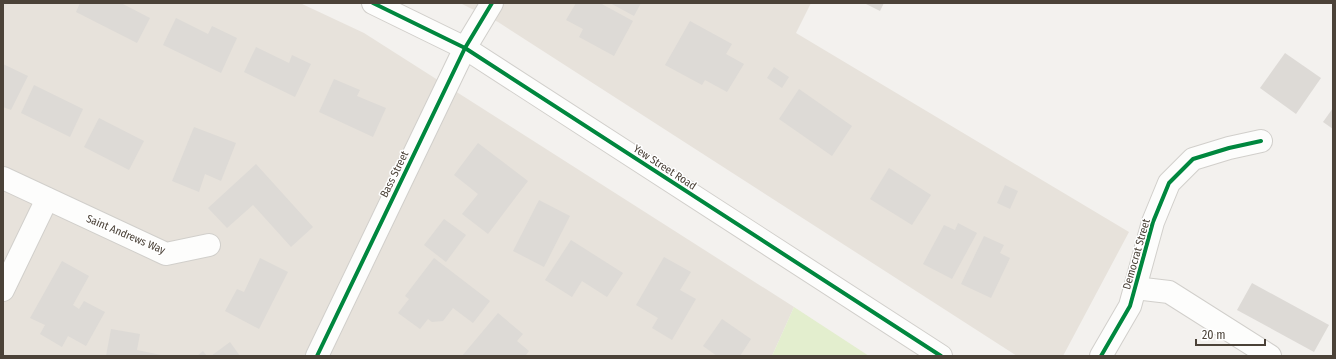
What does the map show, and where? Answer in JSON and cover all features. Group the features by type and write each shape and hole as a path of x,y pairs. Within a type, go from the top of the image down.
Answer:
{"street":[{"name":"Yew Street Road","path":"373,3 464,48 941,356"},
{"name":"Bass Street","path":"317,356 464,48 492,3"},
{"name":"Democrat Street","path":"1101,356 1130,306 1153,222 1170,183 1193,159 1229,148 1261,141"},
{"name":"Saint Andrews Way","path":"3,178 166,254 209,245"},
{"path":"3,290 47,199"},
{"path":"1135,288 1169,292 1270,356"}],"shaded area":[{"path":"3,3 300,3 364,33 794,307 772,356 3,356"},
{"path":"460,3 811,3 796,33 1129,232 1063,356 1017,356 498,22"}],"green space":[{"path":"794,307 869,356 772,356"}],"building":[{"path":"80,3 121,3 150,18 137,43 76,12"},
{"path":"576,3 600,3 633,21 614,56 579,37 583,29 566,20"},
{"path":"610,3 641,3 634,16"},
{"path":"864,3 884,3 880,11"},
{"path":"176,18 208,34 212,26 237,38 221,73 163,45"},
{"path":"690,21 732,44 726,54 744,64 727,92 705,80 702,85 665,65"},
{"path":"256,47 289,63 292,55 311,64 295,97 244,72"},
{"path":"1285,53 1321,78 1296,114 1260,88"},
{"path":"3,64 28,76 11,110 3,107"},
{"path":"774,67 789,77 782,88 767,78"},
{"path":"334,79 360,90 357,96 386,108 373,137 319,112"},
{"path":"34,85 83,109 70,137 21,113"},
{"path":"799,89 852,126 832,156 779,119"},
{"path":"1333,108 1333,129 1323,122"},
{"path":"99,118 144,141 129,170 84,147"},
{"path":"194,127 236,143 221,181 205,174 199,192 172,181"},
{"path":"478,143 528,181 488,234 462,214 478,194 454,175"},
{"path":"256,164 313,227 291,247 253,205 227,228 208,208"},
{"path":"889,168 931,195 912,225 870,199"},
{"path":"1005,185 1018,191 1010,209 997,203"},
{"path":"539,200 570,216 544,267 513,251"},
{"path":"444,219 466,235 446,262 424,245"},
{"path":"958,223 977,233 952,279 923,264 944,225 955,230"},
{"path":"984,236 1004,245 1000,253 1010,258 991,298 961,284"},
{"path":"571,240 623,273 607,297 582,281 572,297 545,280"},
{"path":"664,257 691,272 680,290 696,299 672,340 652,328 658,318 636,305"},
{"path":"260,258 288,272 259,329 225,311 237,289 244,292"},
{"path":"434,258 490,301 473,323 453,308 443,321 432,322 428,319 420,329 398,313 409,299 405,296"},
{"path":"62,261 89,276 73,305 79,309 84,301 105,312 86,346 68,336 62,347 40,334 45,325 30,318"},
{"path":"1252,283 1329,325 1314,352 1237,310"},
{"path":"498,313 523,334 517,341 529,351 526,355 528,356 462,356"},
{"path":"722,319 751,339 740,356 717,356 703,346"},
{"path":"111,329 140,334 137,350 166,356 106,356"},
{"path":"230,342 240,356 211,356"},
{"path":"203,351 207,356 197,356"}],"cycle path":[{"path":"373,3 465,48 941,356"},
{"path":"317,356 465,48 492,3"},
{"path":"1101,356 1130,306 1153,222 1169,183 1193,159 1229,148 1261,141"}]}
